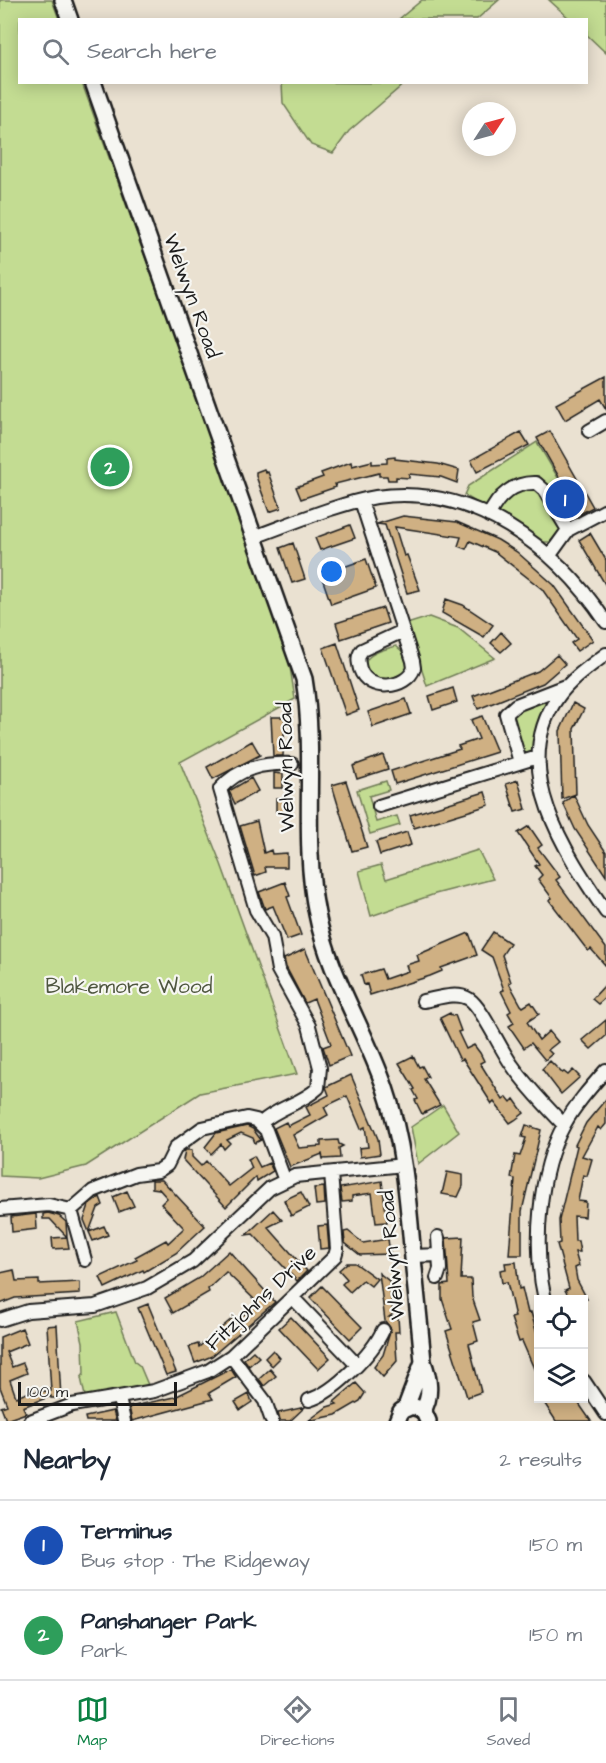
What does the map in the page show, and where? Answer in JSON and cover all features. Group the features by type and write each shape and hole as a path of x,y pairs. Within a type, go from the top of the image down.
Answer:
{"main road":[{"path":"63,0 69,18"},
{"name":"Welwyn Road","path":"94,84 304,679 311,744 308,846 317,916 348,1006 385,1088 404,1165 423,1362 428,1374 428,1402 425,1415"},
{"name":"Welwyn Road","path":"397,1421 401,1411 406,1407 423,1362"},
{"path":"406,1407 418,1407 425,1415"}],"street":[{"path":"589,431 606,421"},
{"path":"489,516 498,498 521,484 536,483 544,490 568,530"},
{"path":"254,537 361,501 389,496 427,498 461,505 489,516 520,533 549,555 577,583 606,622"},
{"path":"361,501 403,631 413,662 412,673 402,680 380,686 369,683 364,678 358,660 362,650 403,631"},
{"path":"549,555 568,530 606,510"},
{"path":"606,654 568,685 549,714 538,757 542,789 549,814 571,858 606,912"},
{"path":"520,762 506,714 516,705 568,685"},
{"path":"379,806 538,757"},
{"path":"261,1123 272,1113 302,1101 314,1092 318,1088 320,1068 309,1026 279,970 272,937 256,910 220,789 243,771 260,764 292,764"},
{"path":"423,1001 451,996 469,999 483,1015 493,1038 512,1065 564,1125"},
{"path":"544,1295 539,1267 538,1231 554,1149 564,1125 580,1100 606,1070"},
{"path":"71,1210 93,1191 136,1174 158,1171 167,1165 176,1147 202,1128 247,1118 261,1123 272,1144 285,1181"},
{"path":"0,1320 28,1311 55,1311 95,1306 147,1288 193,1261 270,1188 295,1176 404,1165"},
{"name":"Fitzjohns Drive","path":"30,1421 72,1405 119,1398 186,1381 231,1356 294,1299 335,1256 337,1249 331,1173"},
{"path":"0,1209 49,1204 71,1210"},
{"path":"71,1210 85,1260"},
{"path":"437,1278 438,1237"},
{"path":"412,1256 438,1255"},
{"path":"294,1299 356,1364"},
{"path":"309,1400 324,1394 356,1364 377,1343 382,1330"},
{"path":"231,1356 265,1401 272,1421"},
{"path":"588,1387 606,1414"},
{"path":"119,1398 124,1421"}],"green space":[{"name":"Blakemore Wood","path":"0,0 52,0 59,18 18,18 18,84 82,84 287,648 295,699 180,762 221,864 297,1074 200,1093 86,1166 38,1178 0,1176"},
{"path":"422,0 499,0 478,18 400,18"},
{"path":"549,0 606,0 606,53 588,36 588,18 569,18"},
{"path":"282,84 404,84 349,131 333,153 311,145 283,103"},
{"path":"537,442 577,510 550,542 543,542 464,495 468,486"},
{"path":"429,617 458,628 495,658 427,686 407,624"},
{"path":"396,646 403,652 408,668 403,674 380,682 367,668 368,658"},
{"path":"545,700 548,705 535,748 529,753 521,754 510,720 515,712"},
{"path":"386,781 389,790 369,796 376,822 397,816 400,825 370,834 357,790"},
{"path":"478,850 493,879 435,894 371,916 359,871 381,865 386,879"},
{"path":"443,1105 459,1132 418,1164 411,1127"},
{"path":"116,1312 135,1362 140,1366 148,1385 85,1396 81,1378 84,1374 83,1342 78,1321"}],"building":[{"path":"606,377 606,409 600,399 565,420 556,404"},
{"path":"550,431 593,507 580,514 537,438"},
{"path":"521,432 529,445 477,472 471,460"},
{"path":"395,457 395,459 438,464 459,470 457,483 441,477 409,474 409,478 396,477 396,480 388,480 387,476 379,476 379,473 335,484 336,487 301,499 296,487 323,477 321,473 351,462 352,466 372,461 372,464 387,463 387,458"},
{"path":"264,469 266,473 268,472 281,508 269,512 256,476 256,472"},
{"path":"403,516 457,522 498,540 517,552 554,585 593,640 577,651 571,643 577,639 542,589 495,552 470,541 466,549 458,546 461,537 395,527 404,556 407,555 420,590 407,593 385,525 377,524"},
{"path":"350,525 355,538 320,550 315,538"},
{"path":"590,533 606,560 606,586 579,540"},
{"path":"293,543 305,579 292,583 280,548"},
{"path":"366,559 376,588 331,604 321,575"},
{"path":"446,599 463,605 493,625 484,637 442,613"},
{"path":"383,608 388,623 341,639 336,623"},
{"path":"501,632 511,643 501,652 491,643"},
{"path":"337,643 359,710 346,715 323,648"},
{"path":"557,655 565,664 543,683 478,709 473,696 538,671"},
{"path":"453,688 457,702 433,710 429,696"},
{"path":"406,699 411,714 373,727 368,712"},
{"path":"573,703 584,709 574,729 576,794 562,799 560,731"},
{"path":"482,716 497,752 395,784 391,771 460,749 458,746 479,739 471,720"},
{"path":"271,717 285,717 283,756 273,756"},
{"path":"252,741 260,755 213,779 207,767"},
{"path":"383,755 388,769 357,779 353,766"},
{"path":"274,773 283,774 283,788 274,788"},
{"path":"251,778 258,791 235,804 229,791"},
{"path":"518,780 526,809 515,812 506,784"},
{"path":"346,781 367,847 352,851 332,785"},
{"path":"485,792 489,805 414,828 410,815"},
{"path":"574,795 588,825 606,852 606,876 575,829 563,803"},
{"path":"276,798 286,798 286,812 276,812"},
{"path":"257,821 264,853 271,850 272,854 287,853 287,867 265,867 266,872 255,876 240,826"},
{"path":"529,826 542,845 538,848 560,877 556,880 606,948 606,966 591,949 588,951 549,900 552,898 538,879 542,875 535,866 539,864 518,833"},
{"path":"407,832 411,845 380,855 376,842"},
{"path":"285,882 290,896 287,897 301,935 287,940 273,906 265,909 259,892"},
{"path":"493,932 510,943 502,955 511,982 509,983 521,1005 523,1007 531,1002 539,1014 527,1022 539,1040 549,1031 558,1042 548,1050 552,1054 545,1060 531,1043 524,1048 509,1026 514,1023 508,1013 511,1011 501,991 504,990 492,957 481,950"},
{"path":"469,933 477,955 441,968 442,971 430,976 370,995 367,984 364,985 361,975 381,969 385,979 408,971 406,965 419,961 417,955"},
{"path":"305,949 350,1056 329,1065 323,1047 331,1044 314,999 305,1003 284,959"},
{"path":"606,984 606,997 598,1004 592,999"},
{"path":"450,1013 452,1016 455,1015 461,1031 458,1032 466,1049 474,1045 480,1053 484,1061 480,1063 503,1100 507,1097 511,1102 514,1099 524,1113 510,1123 494,1102 492,1104 463,1059 460,1060 440,1018"},
{"path":"606,1020 606,1036 591,1049 582,1040"},
{"path":"413,1056 419,1067 422,1066 428,1077 424,1079 440,1105 422,1114 415,1100 418,1099 413,1090 415,1089 399,1063"},
{"path":"550,1061 562,1073 568,1075 573,1070 580,1077 561,1094 542,1069"},
{"path":"351,1075 378,1139 380,1154 360,1157 359,1148 368,1147 365,1127 361,1129 347,1096 324,1107 328,1115 293,1135 299,1148 321,1146 321,1141 338,1140 343,1146 339,1148 340,1158 323,1159 322,1154 290,1167 274,1128 286,1122 288,1126 310,1115 306,1107 329,1095 326,1087"},
{"path":"606,1099 606,1124 601,1130 598,1127 582,1156 592,1159 587,1176 583,1175 578,1201 586,1202 585,1217 574,1216 575,1241 578,1241 580,1252 575,1252 579,1266 575,1268 577,1280 585,1295 568,1295 565,1290 569,1288 557,1244 560,1243 559,1220 577,1146 575,1145 586,1123"},
{"path":"526,1125 541,1130 522,1211 522,1255 509,1255 515,1179 511,1178 515,1155 520,1156 526,1138 522,1137"},
{"path":"247,1126 253,1129 261,1140 255,1143 253,1138 241,1133 227,1140 230,1143 224,1149 221,1144 211,1154 205,1147 216,1133"},
{"path":"185,1150 192,1150 192,1157 201,1166 206,1161 229,1186 252,1168 248,1159 254,1156 260,1167 269,1163 273,1171 257,1181 256,1177 226,1207 183,1160"},
{"path":"447,1172 463,1175 463,1186 458,1197 442,1194"},
{"path":"152,1180 162,1180 205,1226 176,1253 144,1272 143,1270 105,1288 100,1277 137,1260 135,1257 166,1240 168,1243 184,1228 161,1204 167,1198 159,1189 152,1188"},
{"path":"382,1181 387,1222 376,1223 372,1193 352,1196 352,1201 342,1202 340,1188"},
{"path":"324,1187 325,1204 316,1205 314,1188"},
{"path":"127,1191 134,1206 119,1212 113,1197"},
{"path":"301,1192 309,1207 291,1216 284,1200"},
{"path":"100,1197 103,1205 98,1208 89,1232 84,1220 89,1205"},
{"path":"273,1210 282,1220 268,1227 307,1271 297,1281 253,1234 246,1235"},
{"path":"36,1214 37,1229 12,1232 11,1217"},
{"path":"43,1214 59,1216 66,1222 67,1237 50,1219 43,1219"},
{"path":"327,1225 329,1248 320,1249 318,1226"},
{"path":"104,1226 108,1235 93,1241 89,1232"},
{"path":"348,1231 363,1243 388,1239 390,1254 360,1255 345,1243 344,1232"},
{"path":"67,1237 69,1248 53,1249 52,1238"},
{"path":"463,1237 461,1279 471,1279 472,1297 480,1320 473,1322 478,1341 469,1344 481,1392 467,1397 446,1331 452,1329 442,1299 442,1285 449,1284 446,1238"},
{"path":"229,1251 275,1302 212,1356 195,1363 189,1347 198,1344 199,1347 234,1317 237,1321 257,1302 226,1272 208,1289 209,1292 173,1313 165,1298 199,1278"},
{"path":"516,1262 519,1289 522,1288 528,1313 531,1312 534,1323 534,1369 522,1341 519,1342 511,1318 515,1317 507,1282 502,1283 500,1270 506,1269 505,1263"},
{"path":"347,1263 355,1263 377,1279 371,1286 363,1280 350,1292 342,1284 347,1279 339,1270"},
{"path":"14,1270 16,1281 39,1280 39,1284 80,1282 80,1294 15,1298 0,1304 0,1273"},
{"path":"379,1273 389,1281 393,1314 389,1317 398,1317 399,1332 395,1332 397,1361 383,1377 374,1367 383,1355 391,1329 385,1321"},
{"path":"322,1286 362,1327 350,1339 310,1298"},
{"path":"148,1304 176,1372 166,1375 138,1308"},
{"path":"291,1317 330,1358 318,1369 279,1328"},
{"path":"57,1325 61,1398 51,1398 51,1396 23,1407 26,1413 6,1420 1,1407 7,1405 0,1387 0,1337 22,1328 28,1343 6,1352 12,1367 23,1363 27,1373 10,1380 16,1397 30,1392 51,1391 47,1326"},
{"path":"273,1350 280,1358 272,1366 265,1358"},
{"path":"253,1351 259,1357 249,1366 244,1359"},
{"path":"231,1369 236,1377 209,1393 213,1399 132,1421 129,1407 175,1397"},
{"path":"270,1369 276,1376 264,1386 259,1379"},
{"path":"356,1383 365,1393 360,1401 336,1415 308,1421 327,1407 337,1404 334,1402"},
{"path":"249,1394 252,1402 240,1410 235,1402"},
{"path":"544,1403 578,1403 591,1421 556,1421"},
{"path":"305,1407 290,1421 280,1421 278,1413"},
{"path":"113,1411 116,1421 86,1421 85,1417"}],"place":[{"name":"Panshanger Park","path":"110,467"},
{"name":"Terminus","path":"565,499"}]}
